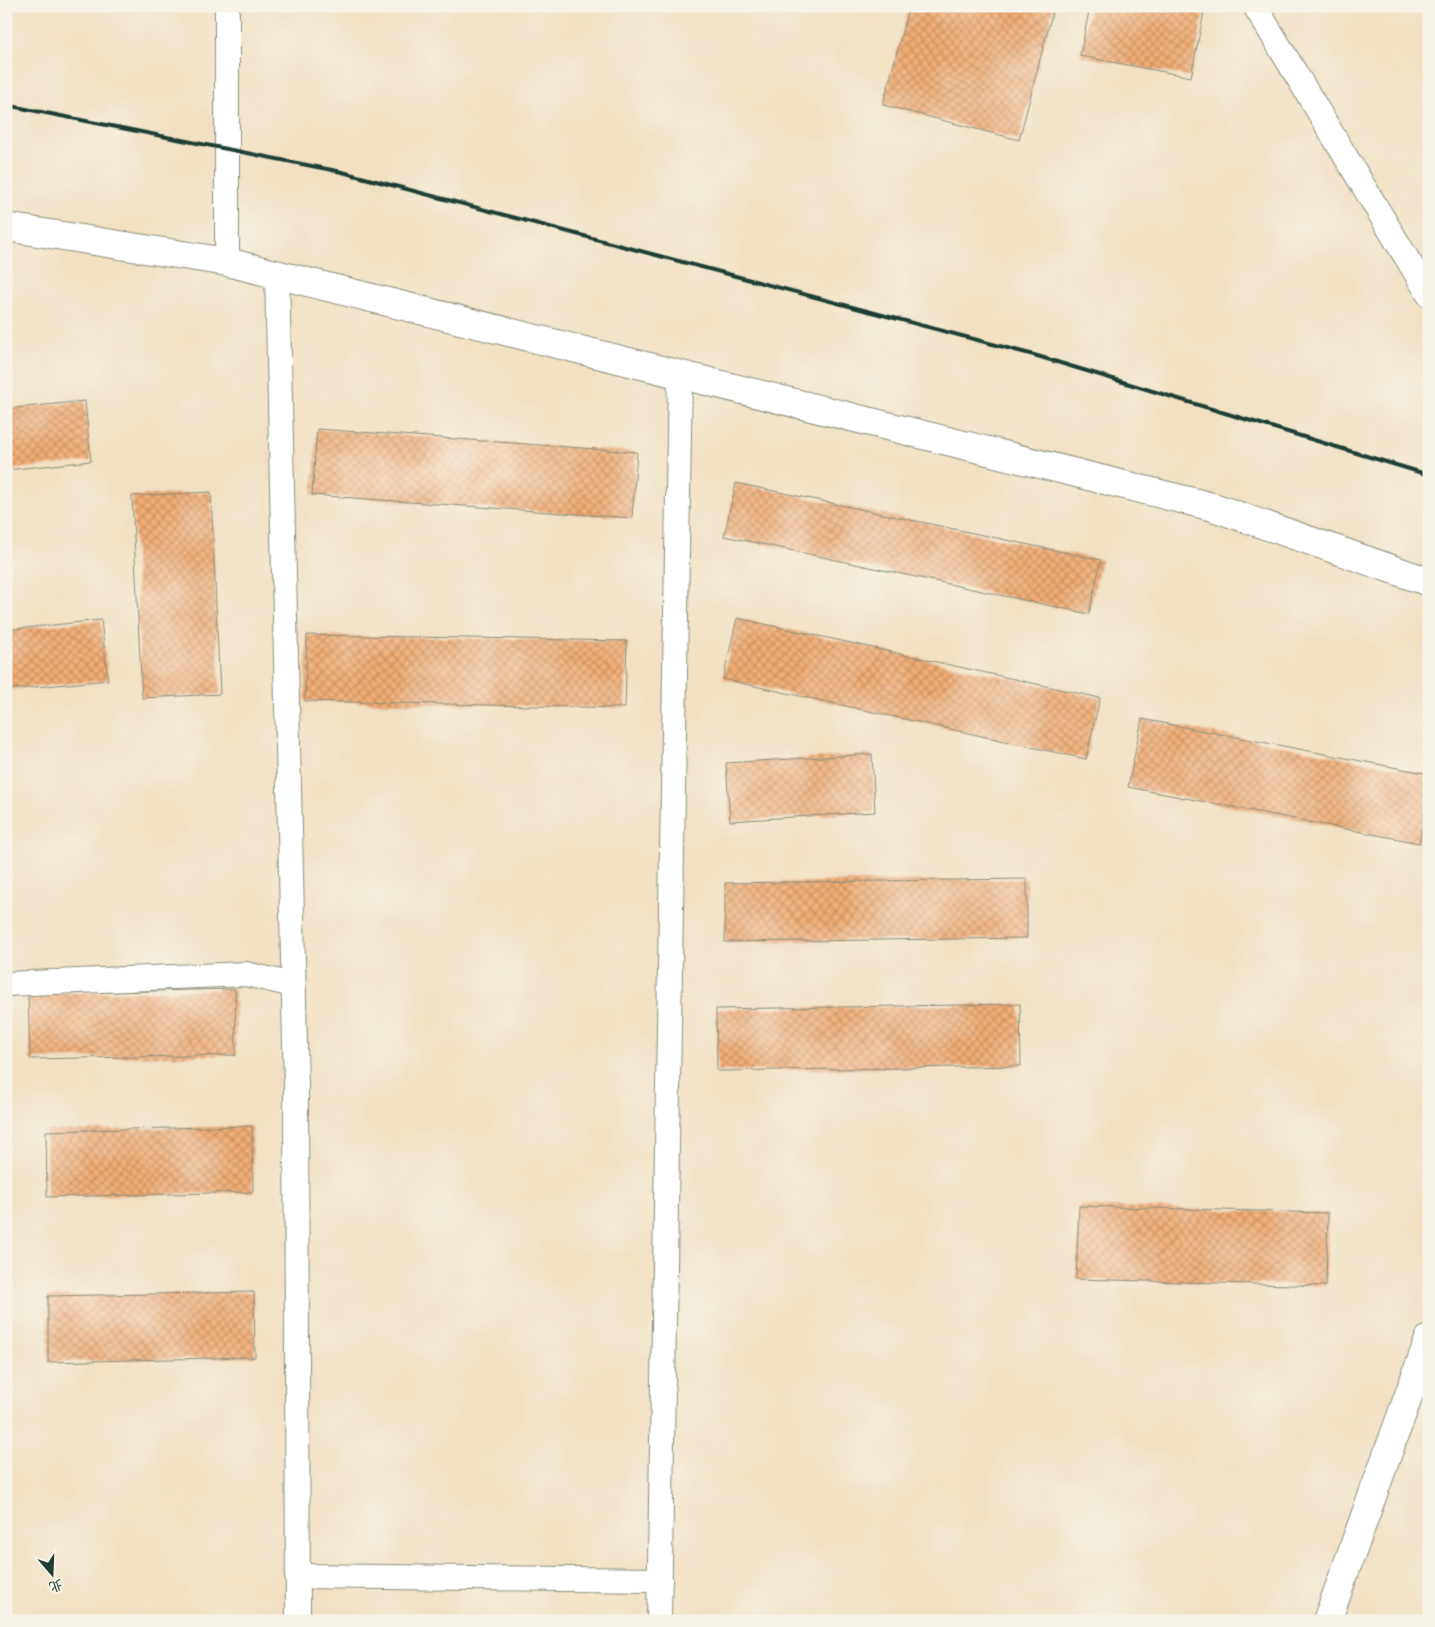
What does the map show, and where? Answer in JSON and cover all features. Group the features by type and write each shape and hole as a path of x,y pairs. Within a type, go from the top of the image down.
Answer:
{"main road":[{"path":"6,227 227,262 680,374 1213,507 1429,582"},
{"path":"1327,1621 1429,1339"}],"street":[{"path":"227,6 227,262"},
{"path":"1255,6 1429,296"},
{"path":"277,274 296,1097 298,1621"},
{"path":"659,1621 680,374"},
{"path":"6,984 246,974 293,985"},
{"path":"297,1576 660,1580"}],"building":[{"path":"909,6 1054,6 1019,140 883,105"},
{"path":"1090,6 1171,6 1204,12 1191,77 1080,56"},
{"path":"85,401 91,461 6,470 6,409"},
{"path":"317,429 637,452 632,518 312,495"},
{"path":"736,483 1101,560 1089,614 724,536"},
{"path":"211,492 220,694 142,698 132,496"},
{"path":"737,618 1100,698 1086,759 723,679"},
{"path":"101,620 108,680 6,690 6,630"},
{"path":"307,635 627,641 625,708 305,701"},
{"path":"1142,719 1429,774 1429,793 1419,843 1128,787"},
{"path":"872,754 875,812 730,821 726,763"},
{"path":"1027,879 1027,938 725,942 725,883"},
{"path":"235,989 236,1055 30,1059 28,994"},
{"path":"1020,1004 1021,1066 717,1071 716,1009"},
{"path":"252,1126 253,1192 47,1197 46,1131"},
{"path":"1079,1206 1328,1213 1326,1286 1076,1279"},
{"path":"254,1292 255,1357 48,1362 48,1296"}],"railway":[{"path":"6,105 342,172 1034,355 1429,475"}]}
